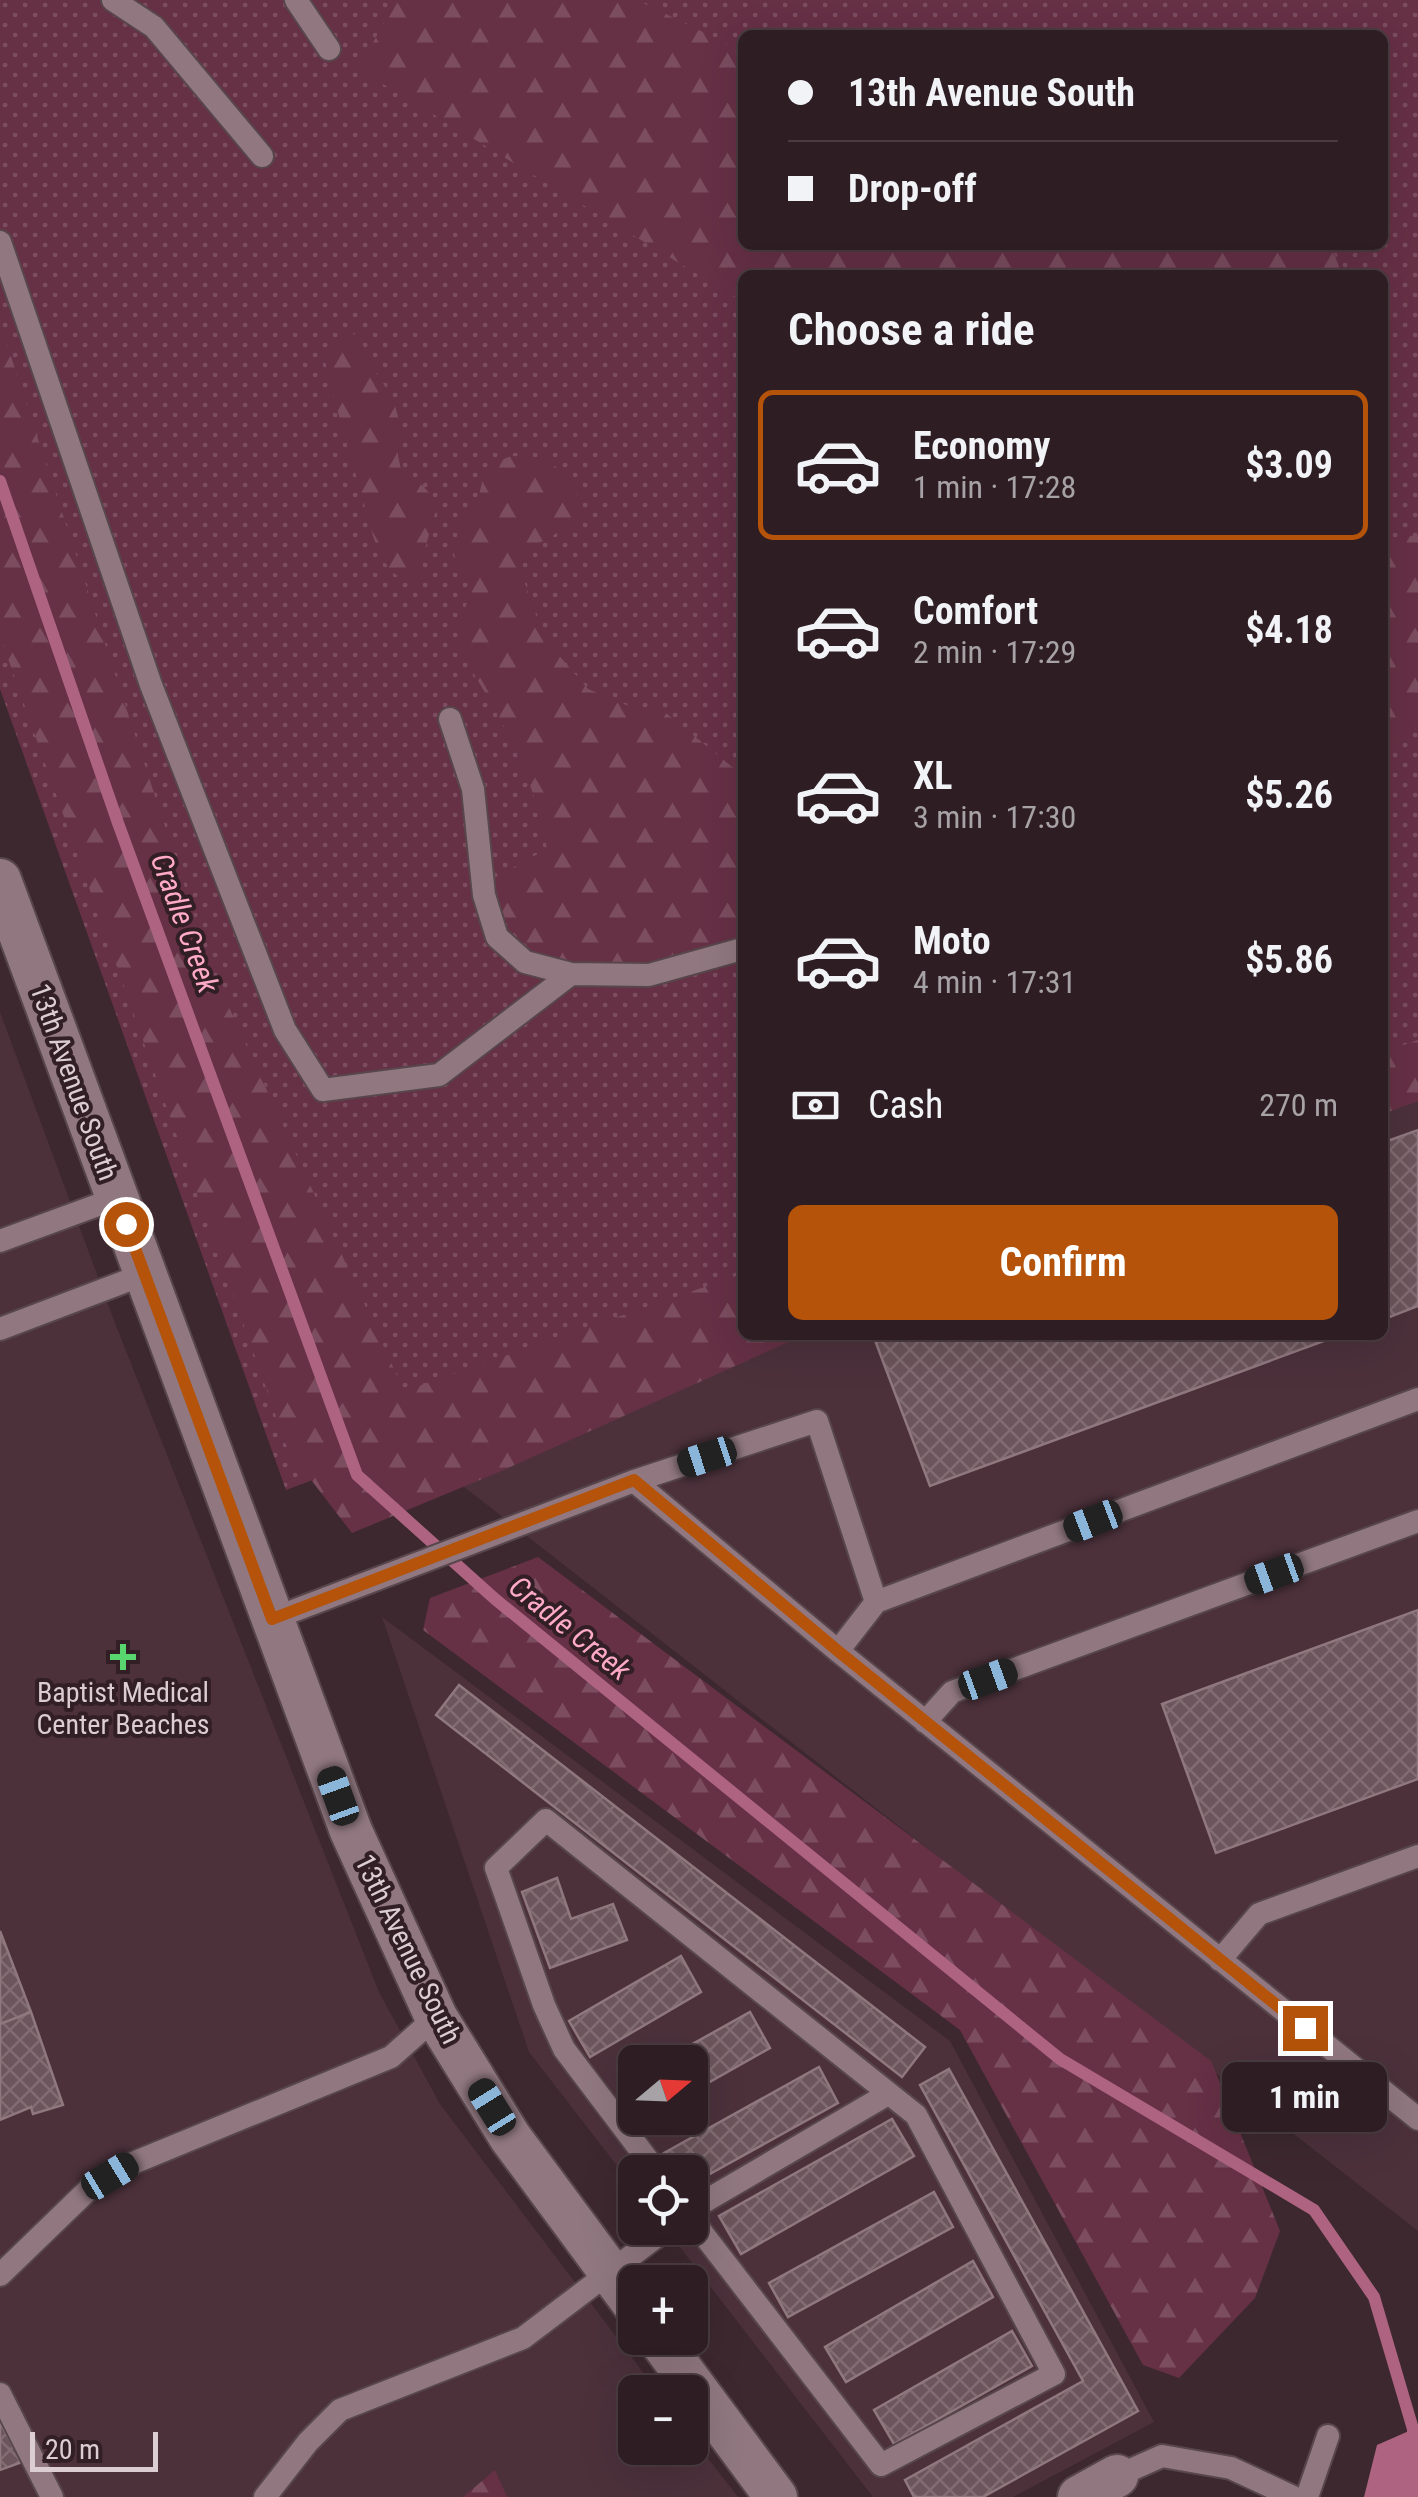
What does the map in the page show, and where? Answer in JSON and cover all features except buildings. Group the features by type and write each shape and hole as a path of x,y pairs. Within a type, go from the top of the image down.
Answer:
{"street":[{"name":"13th Avenue South","path":"0,880 350,1831 436,2017 510,2137 618,2283"},
{"path":"671,2355 776,2497"},
{"path":"1078,2497 1117,2476"}],"lane":[{"path":"113,0 154,27 262,156"},
{"path":"296,0 329,49"},
{"path":"0,242 151,685 285,1030 323,1090 438,1074 571,974"},
{"path":"450,719 472,789 484,895 497,937 526,962 571,974 650,974 738,949"},
{"path":"0,1241 117,1198"},
{"path":"0,1329 145,1274"},
{"path":"838,1651 876,1602 1418,1399"},
{"path":"272,1619 634,1480 818,1421 876,1602"},
{"path":"634,1480 838,1651 1418,2120"},
{"path":"925,1722 952,1692 1418,1521"},
{"path":"644,2155 564,2049 544,2005 496,1868 546,1820 916,2115 1054,2374 880,2465 708,2238"},
{"path":"1220,1960 1258,1914 1418,1856"},
{"path":"0,2275 88,2190 133,2163 391,2057 436,2017"},
{"path":"708,2203 888,2094"},
{"path":"265,2497 308,2442 340,2410 523,2338 618,2292"},
{"path":"0,2394 52,2497"},
{"path":"1307,2497 1328,2436"},
{"path":"1117,2476 1162,2456 1231,2468 1292,2497"}],"shaded area":[{"name":"Baptist Medical Center Beaches","path":"0,1012 115,1323 379,1992 440,2104 618,2339 618,2355 630,2355 645,2375 618,2375 618,2465 708,2465 708,2458 738,2497 0,2497"},
{"path":"1418,1062 1418,2231 409,1444 738,1336 738,1340 1388,1340 1388,1074"},
{"path":"382,1617 950,2041 1154,2422 1013,2497 873,2497 708,2284 708,2265 694,2265 678,2245 708,2245 708,2155 618,2155 618,2167 529,2052"},
{"path":"1418,2427 1418,2497 1364,2497 1377,2445"}],"green space":[{"path":"0,0 1418,0 1418,1062 1388,1074 1388,270 738,270 738,1320 286,1490 0,689"},
{"path":"397,0 637,0 738,49 738,250 1333,250 1340,270 738,270 738,299 358,69"},
{"path":"0,323 212,970 404,1391 738,1275 738,1340 793,1340 499,1472 352,1533 288,1450 0,636"},
{"path":"358,332 371,366 393,398 401,469 438,503 415,584 393,572 374,539 330,384 325,360 343,340"},
{"path":"511,456 544,460 562,471 578,497 575,526 565,527 531,546 524,556 522,575 536,615 555,651 588,689 636,709 666,713 738,772 738,937 650,961 584,966 554,960 527,945 506,921 499,875 547,849 534,795 520,760 462,647 461,619 471,592 465,571 454,556 455,541 464,519 474,510 484,473 493,463"},
{"path":"1418,535 1418,727 1388,741 1388,539"},
{"path":"1418,1040 1418,1101 1388,1112 1388,1050"},
{"path":"538,1557 1211,2061 1280,2231 1255,2298 1179,2378 1143,2365 960,2030 423,1630 430,1598"},
{"path":"495,2470 507,2497 463,2497"}],"waterway":[{"name":"Cradle Creek","path":"0,481 118,823 357,1475 495,1599 1060,2059 1314,2210 1374,2297 1413,2429 1413,2445"}],"place":[{"name":"Baptist Medical Center Beaches","path":"123,1657"}],"route":[{"path":"126,1224 272,1619 634,1480 838,1651 1305,2028"}]}
